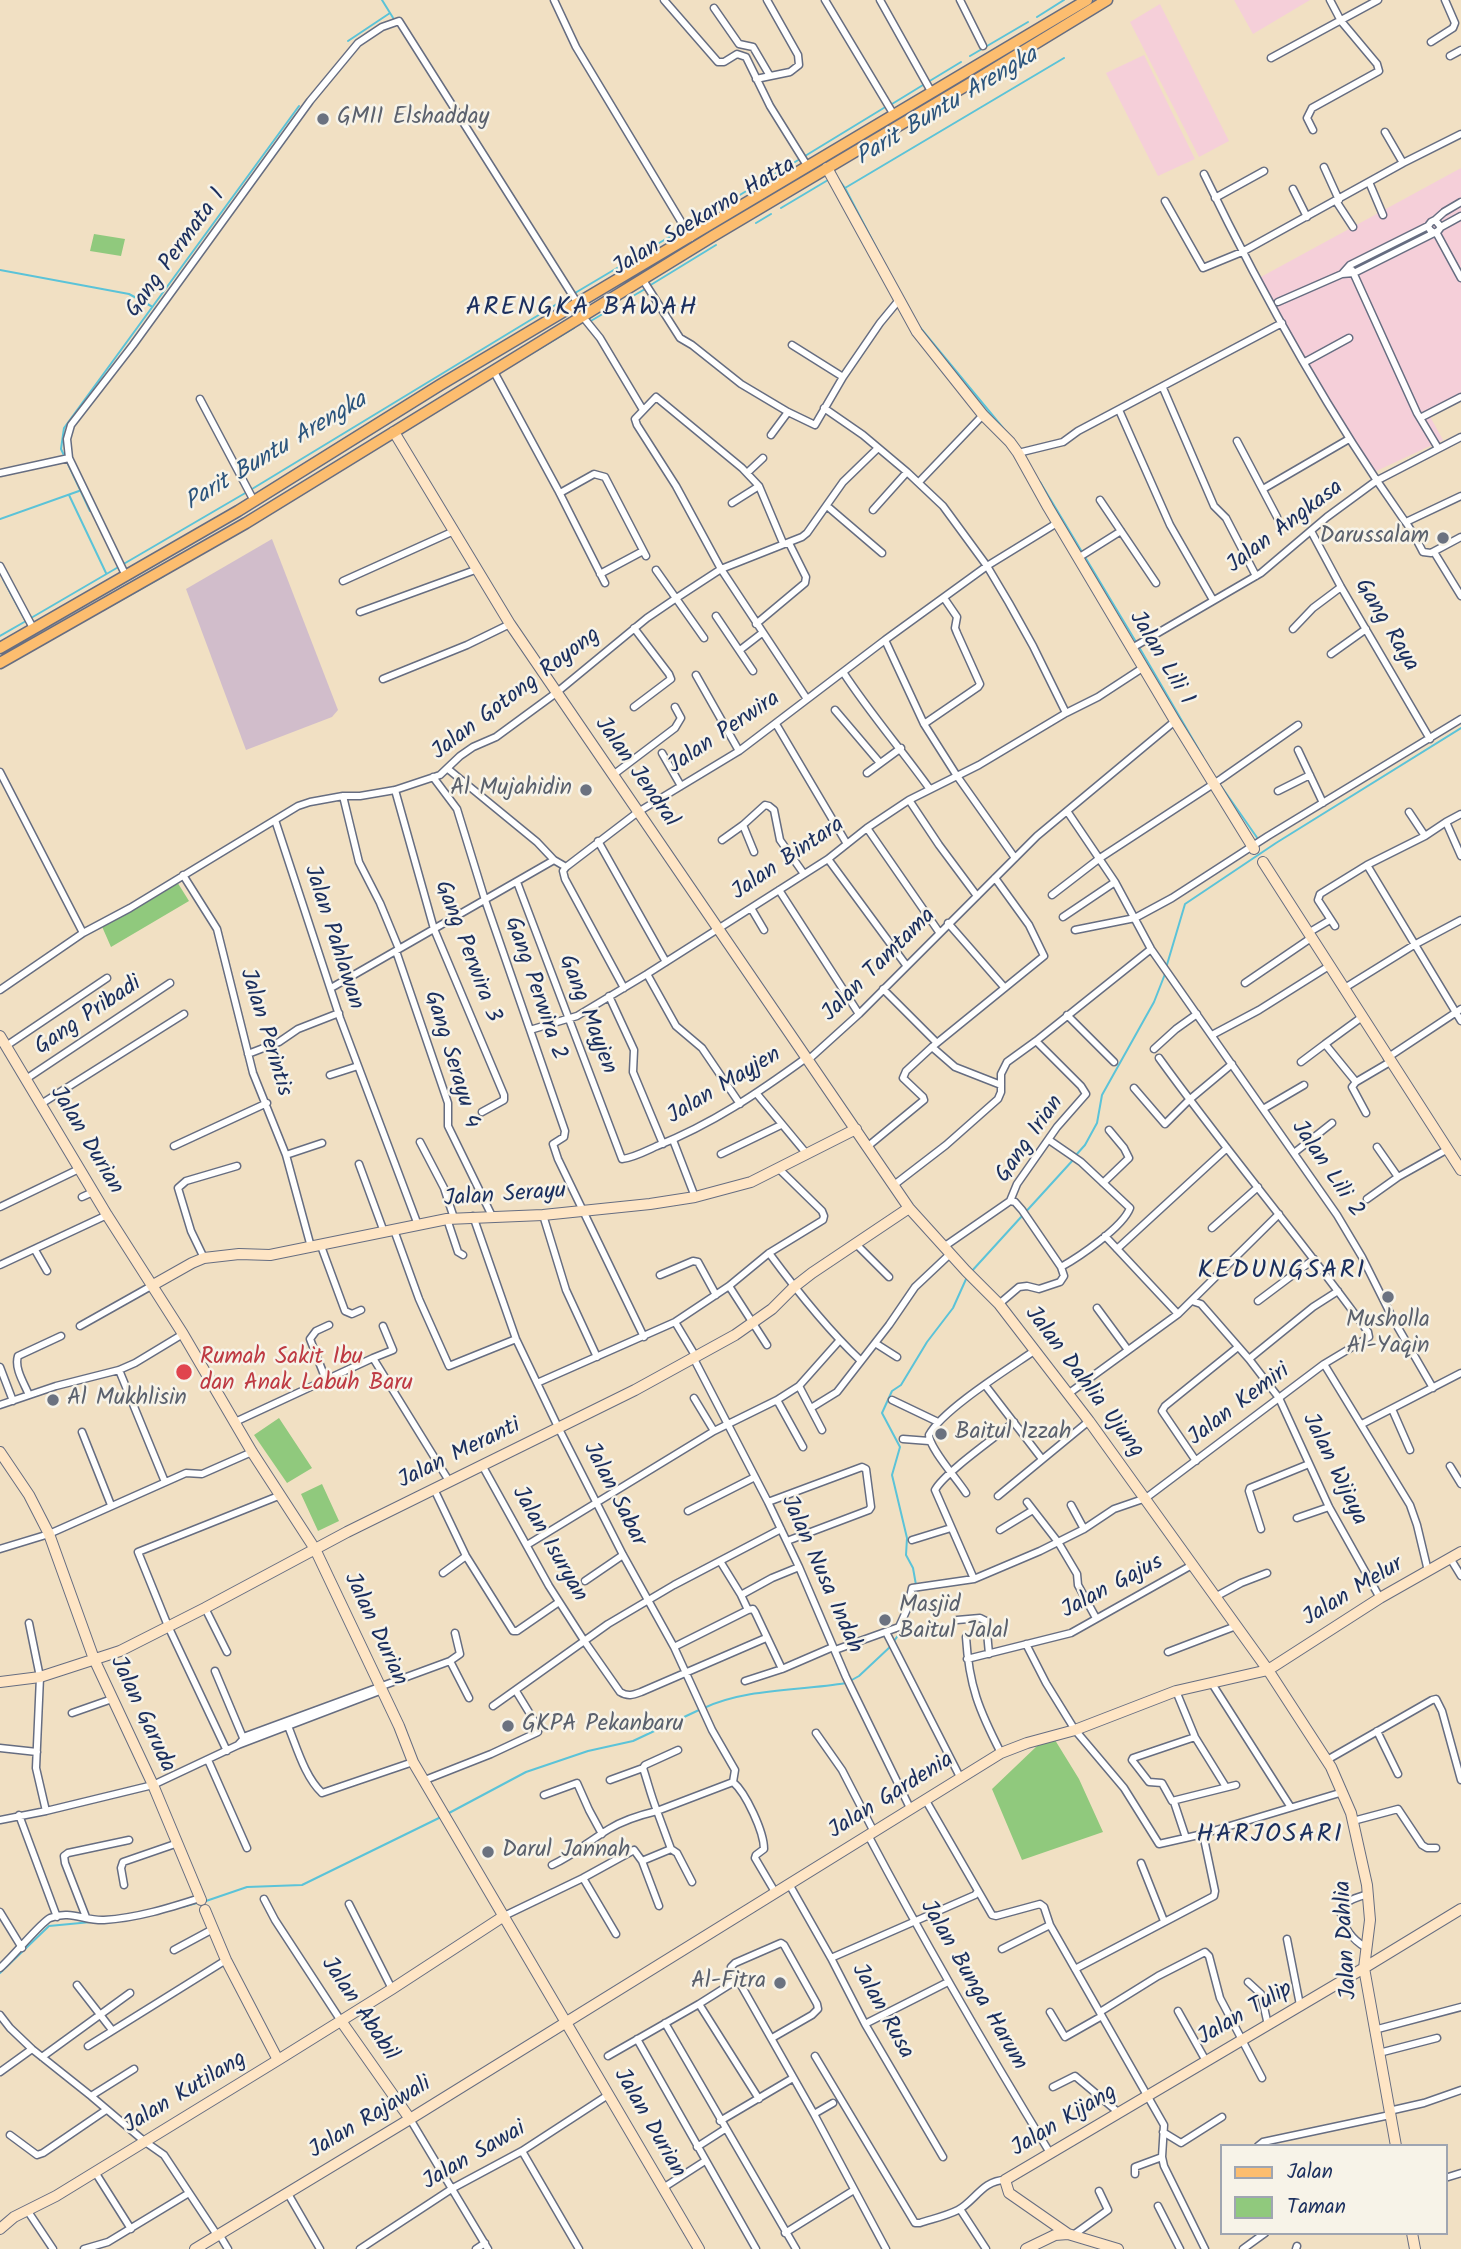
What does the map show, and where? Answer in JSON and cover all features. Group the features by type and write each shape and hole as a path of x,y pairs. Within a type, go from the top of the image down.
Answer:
{"main road":[{"name":"Jalan Soekarno Hatta","path":"0,663 396,436 644,281 831,174 960,82 1087,0"},
{"name":"Jalan Soekarno Hatta","path":"0,648 31,625 122,569 238,511 250,494 440,386 691,237 804,160 928,86 960,82 1107,0"},
{"path":"238,511 246,523"}],"street":[{"path":"554,0 576,47 691,237"},
{"path":"664,0 718,62 724,62 737,54 743,55 770,106 804,160"},
{"path":"756,79 790,72 799,65 798,55 767,0"},
{"path":"825,0 889,109"},
{"path":"880,0 928,86"},
{"path":"960,0 983,46"},
{"path":"1313,130 1307,118 1312,108 1379,71 1377,64 1341,21 1329,0"},
{"path":"1270,58 1378,0"},
{"path":"1431,41 1453,28 1455,23 1445,0"},
{"path":"714,8 739,44 753,47 770,76"},
{"name":"Gang Permata 1","path":"66,459 67,434 73,421 133,345 310,101 358,44 382,27 396,22 578,304"},
{"path":"1450,56 1461,50"},
{"path":"1384,132 1403,163"},
{"path":"1165,201 1203,268 1242,252 1461,134"},
{"path":"1324,167 1338,201 1353,227"},
{"path":"1215,198 1264,171"},
{"name":"Jalan Lili 1","path":"831,174 918,331 983,415 1019,453 1057,523 1082,555 1175,721 1217,781 1263,862 1461,1170"},
{"path":"1204,174 1242,252 1349,439 1425,553 1434,552 1461,537"},
{"path":"1369,182 1383,215"},
{"path":"1293,189 1307,217"},
{"path":"1342,274 1350,265 1428,226 1461,202"},
{"path":"1278,302 1342,274 1354,273 1461,216"},
{"path":"1435,220 1437,231 1461,278"},
{"path":"1428,226 1430,230 1437,231"},
{"path":"1350,265 1420,418 1438,448"},
{"path":"644,281 680,338 741,384 815,425 858,352 899,300"},
{"path":"585,319 602,341 643,410"},
{"path":"1019,453 1063,442 1078,431 1282,323"},
{"path":"1305,362 1349,338"},
{"path":"792,345 843,376"},
{"path":"495,372 605,583"},
{"path":"1163,388 1214,506 1226,518 1256,576"},
{"path":"757,624 806,583 806,576 786,543 759,486 745,471 656,397 635,422 676,486 720,569 807,699"},
{"path":"1420,418 1461,397"},
{"path":"200,399 250,494"},
{"path":"824,408 863,435 943,506 988,566 1034,646 1066,713"},
{"path":"1119,410 1170,524 1213,600"},
{"path":"771,435 788,412"},
{"path":"919,482 983,415"},
{"name":"Jalan Jendral","path":"396,436 510,624 856,1129"},
{"name":"Jalan Angkasa","path":"1134,646 1256,576 1376,481 1461,437"},
{"path":"1263,489 1349,439"},
{"path":"1237,441 1277,517"},
{"name":"Jalan Gotong Royong","path":"0,990 83,933 310,802 395,790 433,778 448,769 473,747 496,737 556,692 634,628 720,569 807,533 843,482 877,449"},
{"path":"745,471 763,458"},
{"path":"0,473 66,459 122,569"},
{"path":"873,510 907,472"},
{"path":"560,493 594,474 605,477 644,553 600,574"},
{"path":"732,503 759,486"},
{"path":"1406,522 1461,496"},
{"path":"1100,500 1156,583"},
{"path":"827,506 882,553"},
{"name":"Jalan Perwira","path":"566,867 638,811 739,751 988,566 1057,523"},
{"path":"343,581 454,531"},
{"path":"1082,555 1121,531"},
{"name":"Gang Raya","path":"1311,531 1430,739"},
{"path":"1434,552 1461,596"},
{"path":"0,566 31,625"},
{"path":"360,612 475,570"},
{"path":"656,570 704,638"},
{"path":"1293,629 1313,608 1342,587"},
{"path":"924,724 980,684 957,634 957,617 944,598"},
{"path":"716,616 753,671"},
{"path":"383,679 467,645 510,624"},
{"path":"634,628 671,679 634,707"},
{"path":"1331,654 1366,629"},
{"path":"740,649 762,633"},
{"path":"885,640 924,724 1015,858"},
{"name":"Jalan Bintara","path":"530,1030 568,1019 624,988 828,859 909,800 979,765 1098,697 1144,667"},
{"path":"843,672 929,788"},
{"path":"696,675 739,751"},
{"path":"613,775 675,728 681,718 675,707"},
{"path":"835,710 880,763"},
{"path":"1075,930 1135,918 1172,898 1268,836 1461,719"},
{"name":"Jalan Tamtama","path":"806,1059 859,1014 905,965 1037,836 1175,721"},
{"path":"776,724 847,844"},
{"path":"1052,895 1100,858 1298,724"},
{"path":"867,773 901,748"},
{"path":"1298,750 1323,803"},
{"path":"662,753 681,786"},
{"path":"448,769 543,847 554,860 566,867 563,871 565,879 624,988"},
{"path":"0,772 83,933"},
{"path":"1278,792 1310,775"},
{"name":"Gang Perwira 2","path":"433,778 457,809 485,900 565,1130 564,1137 553,1144 554,1150 581,1211"},
{"name":"Gang Perwira 3","path":"395,790 435,929 504,1095 504,1100 499,1104 482,1112"},
{"name":"Gang Serayu 4","path":"343,796 359,862 373,887 397,950 448,1103 448,1126 492,1216"},
{"path":"909,800 978,896"},
{"path":"722,840 765,806 771,807 780,839 804,874"},
{"path":"894,1185 946,1145 998,1099 1001,1074 1007,1062 1151,949 1115,882 1067,811"},
{"path":"1409,812 1425,836"},
{"path":"1245,983 1309,935 1332,923 1318,900 1320,894 1461,814"},
{"name":"Jalan Pahlawan","path":"275,820 339,1013 418,1225"},
{"path":"1446,822 1461,856"},
{"path":"743,825 754,852"},
{"path":"867,828 939,932"},
{"path":"598,841 666,962"},
{"path":"828,859 905,965"},
{"path":"331,988 554,860"},
{"path":"1367,865 1414,945 1458,1011 1461,1021"},
{"name":"Jalan Perintis","path":"183,875 217,929 253,1073 286,1155 316,1246 345,1311 352,1314 361,1310"},
{"path":"867,1147 924,1100 903,1075 934,1045 1044,955 1029,925 995,878"},
{"name":"Gang Mayjen","path":"517,881 623,1160"},
{"path":"1063,917 1115,882"},
{"path":"779,890 859,1014"},
{"path":"751,908 764,930"},
{"path":"1343,989 1414,945 1461,920"},
{"path":"948,923 1004,987"},
{"name":"Jalan Lili 2","path":"1151,949 1343,1225 1392,1319 1433,1388"},
{"path":"1212,1035 1259,1010 1329,966"},
{"path":"647,974 676,1026 702,1048 740,1104"},
{"path":"2,1042 107,978"},
{"name":"Gang Pribadi","path":"26,1079 170,984"},
{"path":"883,989 955,1067 1001,1085"},
{"path":"610,996 634,1050 633,1073 663,1144"},
{"path":"1366,1113 1352,1090 1356,1082 1458,1011"},
{"path":"248,1054 279,1042 298,1029 339,1013"},
{"path":"41,1104 184,1014"},
{"path":"1154,1049 1197,1014"},
{"path":"1067,1015 1114,1062"},
{"path":"1301,1062 1362,1017"},
{"name":"Gang Irian","path":"811,1408 837,1392 915,1287 948,1250 1010,1201 1017,1184 1086,1093 1037,1041"},
{"name":"Jalan Durian","path":"2,1042 183,1334 252,1452 315,1549 413,1762 699,2249"},
{"path":"1325,1044 1356,1082"},
{"name":"Jalan Kemiri","path":"745,1681 900,1626 916,1588 974,1579 1084,1529 1114,1509 1146,1499 1324,1364 1369,1337 1314,1259 1159,1058"},
{"name":"Jalan Mayjen","path":"623,1160 716,1119 806,1059"},
{"path":"1134,1088 1165,1124 1232,1064"},
{"path":"330,1075 358,1066"},
{"path":"1263,1109 1304,1085"},
{"path":"757,1094 806,1153"},
{"path":"174,1146 267,1103"},
{"path":"1294,1153 1332,1123"},
{"path":"721,1154 781,1125"},
{"name":"Jalan Serayu","path":"152,1285 204,1258 239,1254 270,1255 451,1218 543,1215 695,1198 751,1182 856,1129"},
{"name":"Jalan Dahlia Ujung","path":"856,1129 909,1208 999,1304 1089,1421 1268,1670"},
{"path":"1103,1183 1129,1158 1125,1148 1109,1130"},
{"path":"673,1140 695,1198"},
{"path":"1049,1140 1081,1162 1130,1208 1105,1236 1061,1266"},
{"path":"420,1142 444,1188 458,1252 463,1255"},
{"path":"286,1155 321,1143"},
{"path":"1377,1147 1398,1177"},
{"path":"1117,1250 1227,1148"},
{"path":"1367,1199 1398,1177 1448,1149"},
{"path":"359,1164 449,1366 516,1339"},
{"path":"204,1258 191,1231 178,1188 186,1181 237,1166"},
{"path":"537,1383 675,1322 729,1286 769,1253 823,1220 824,1216 778,1168"},
{"path":"0,1207 79,1169"},
{"path":"1212,1228 1258,1186"},
{"path":"82,1197 93,1192"},
{"path":"999,1304 1023,1286 1039,1289 1060,1282 1064,1276 1061,1266 1022,1210 1015,1202 1010,1201"},
{"name":"Jalan Meranti","path":"0,1682 40,1677 120,1651 449,1481 635,1390 752,1323 772,1309 794,1287 909,1208"},
{"path":"581,1211 644,1337"},
{"path":"1068,1394 1178,1314 1279,1214"},
{"path":"0,1265 107,1215"},
{"path":"543,1215 566,1290 597,1357"},
{"name":"Jalan Sabar","path":"472,1216 516,1339 623,1555 674,1647 704,1714 735,1770 733,1782 744,1794 759,1828 764,1849 755,1858 775,1892"},
{"path":"1105,1236 1178,1314"},
{"path":"856,1244 889,1277"},
{"path":"35,1250 47,1270"},
{"path":"769,1253 839,1341 860,1360"},
{"path":"1258,1301 1314,1259"},
{"path":"660,1275 693,1261 698,1262 716,1295"},
{"path":"80,1326 152,1285"},
{"path":"729,1286 767,1345"},
{"path":"1250,1359 1338,1291"},
{"name":"Jalan Wijaya","path":"1192,1301 1201,1304 1250,1359 1279,1398 1329,1507 1380,1598"},
{"path":"1097,1308 1128,1350"},
{"name":"Jalan Nusa Indah","path":"675,1322 787,1541 846,1677 910,1808"},
{"path":"326,1380 310,1339 316,1331 329,1325"},
{"path":"236,1422 393,1350 383,1326"},
{"path":"0,1405 119,1370 183,1334"},
{"path":"29,1395 16,1358 19,1354 61,1336"},
{"path":"527,1545 714,1431 799,1386 839,1341"},
{"path":"875,1343 897,1357"},
{"path":"1196,1461 1162,1411 1238,1347"},
{"path":"929,1441 931,1431 939,1422 1034,1351"},
{"path":"373,1358 449,1481"},
{"path":"1324,1364 1413,1512 1427,1571"},
{"path":"0,1367 13,1401"},
{"path":"119,1370 165,1482"},
{"path":"1362,1424 1461,1373"},
{"path":"985,1385 1042,1459"},
{"path":"799,1386 822,1430"},
{"path":"694,1398 714,1431"},
{"path":"777,1400 803,1447"},
{"path":"892,1400 939,1422"},
{"path":"1392,1409 1410,1450"},
{"path":"998,1496 1089,1421"},
{"path":"974,1579 935,1490 936,1486 1014,1422"},
{"path":"82,1432 111,1505"},
{"path":"903,1439 929,1441 967,1493"},
{"name":"Jalan Garuda","path":"0,1452 29,1495 49,1534 94,1659 153,1785 226,1960 278,2060"},
{"path":"0,1549 49,1534 186,1473 202,1474 252,1452"},
{"path":"1261,1529 1250,1488 1309,1464"},
{"name":"Jalan Isuryan","path":"482,1465 559,1602 620,1692 630,1696 686,1672"},
{"path":"768,1502 862,1466 866,1469 871,1507 869,1510 787,1541"},
{"path":"1450,1466 1461,1484"},
{"path":"688,1511 755,1477"},
{"path":"434,1489 466,1556 513,1631 517,1631 559,1602"},
{"path":"227,1751 168,1626 139,1550 281,1495"},
{"path":"1027,1502 1058,1542 1077,1574 1078,1585 1096,1618"},
{"path":"1071,1505 1084,1529"},
{"path":"1297,1518 1329,1507"},
{"path":"1000,1530 1033,1510"},
{"path":"912,1540 951,1528"},
{"name":"Jalan Isuryan","path":"494,1706 608,1624 781,1529"},
{"name":"Jalan Melur","path":"1268,1670 1380,1598 1461,1552"},
{"path":"585,1580 623,1555"},
{"path":"443,1573 466,1556"},
{"path":"1450,1558 1461,1576"},
{"path":"720,1561 748,1610"},
{"name":"Jalan Gajus","path":"967,1659 1071,1633 1192,1565"},
{"path":"741,1595 799,1567"},
{"path":"1215,1597 1267,1573"},
{"path":"205,1608 227,1652"},
{"path":"674,1647 753,1609 782,1669"},
{"path":"957,1620 986,1620 989,1654"},
{"path":"29,1623 40,1677 38,1780 46,1811"},
{"path":"1168,1652 1236,1626"},
{"path":"886,1632 960,1777"},
{"path":"0,1820 153,1785 242,1742 377,1692 381,1688 450,1661 460,1654 455,1633"},
{"path":"965,1637 977,1704 1001,1753"},
{"path":"686,1672 766,1638"},
{"path":"1026,1644 1075,1730 1124,1788 1160,1844 1203,1834 1343,1792"},
{"path":"450,1661 469,1698"},
{"name":"Jalan Gardenia","path":"566,2022 1001,1753 1027,1742 1075,1730 1176,1691 1268,1670"},
{"name":"Jalan Dahlia","path":"1268,1670 1327,1760 1343,1792 1353,1821 1368,1894 1370,1920 1364,1968 1396,2144"},
{"path":"215,1671 242,1742"},
{"path":"1211,1682 1290,1806"},
{"path":"425,1780 538,1732 538,1727 516,1691"},
{"path":"1176,1691 1195,1737 1226,1787"},
{"path":"72,1713 113,1699"},
{"path":"1327,1760 1436,1699 1442,1711 1461,1780"},
{"path":"287,1724 308,1773 322,1793 413,1762"},
{"path":"1377,1731 1398,1774"},
{"name":"Jalan Bunga Harum","path":"816,1733 842,1770 914,1922 1050,2153"},
{"path":"1186,1838 1174,1802 1162,1783 1149,1782 1132,1758 1195,1737"},
{"path":"0,1748 37,1752"},
{"path":"610,1780 643,1768 678,1750"},
{"path":"208,1760 247,1847"},
{"path":"643,1768 647,1787 671,1849 677,1853 692,1882"},
{"path":"552,1866 580,1851 602,1834 637,1816 733,1782"},
{"path":"544,1795 577,1783 602,1834"},
{"path":"1174,1802 1236,1785"},
{"path":"925,1799 992,1915 1040,1904 1044,1907 1075,1969 1164,2125 1164,2166 1205,2249"},
{"path":"1353,1821 1398,1808 1421,1843 1427,1848 1436,1848"},
{"path":"19,1815 57,1917"},
{"path":"1075,1969 1215,1894 1203,1834"},
{"path":"86,1917 64,1856 129,1840"},
{"path":"124,1885 121,1868 123,1862 178,1843"},
{"path":"642,1861 671,1849"},
{"path":"504,1916 583,1878 632,1850 638,1852 659,1906"},
{"path":"1141,1863 1164,1921"},
{"path":"583,1878 616,1934"},
{"name":"Jalan Rusa","path":"789,1884 865,2024 943,2157"},
{"path":"831,1958 975,1895 978,1891"},
{"path":"1365,1947 1353,1938 1341,1914 1345,1903 1368,1894"},
{"name":"Jalan Ababil","path":"264,1899 341,2021 410,2119 486,2246"},
{"path":"0,1968 44,1923 57,1917 73,1915 96,1920 131,1917 202,1902"},
{"path":"349,1904 392,1989"},
{"name":"Jalan Tulip","path":"1148,2095 1461,1909"},
{"path":"0,1912 22,1948"},
{"name":"Jalan Kutilang","path":"0,2229 13,2217 56,2196 278,2060 504,1916"},
{"path":"1002,1949 1051,1925"},
{"path":"174,1950 213,1929"},
{"path":"1287,1939 1300,2006"},
{"path":"772,2038 818,2009 784,1945 778,1943 735,1963 732,1967 886,2249"},
{"path":"1050,2012 1065,2037 1168,1970 1205,1952 1209,1956 1220,1998 1262,2078"},
{"path":"88,2046 226,1960"},
{"path":"608,2056 737,1980"},
{"path":"865,2024 948,1982"},
{"path":"1248,1982 1261,1994 1268,2025"},
{"path":"77,1985 112,2030"},
{"path":"42,2057 130,1993"},
{"path":"699,2004 759,2099"},
{"path":"1374,2029 1461,2007"},
{"path":"1178,2011 1206,2061"},
{"path":"0,2015 32,2049 168,2159 228,2249"},
{"name":"Jalan Rajawali","path":"195,2249 566,2022"},
{"path":"665,2024 796,2249"},
{"path":"1378,2053 1437,2038"},
{"path":"637,2039 756,2249"},
{"path":"0,2071 32,2049"},
{"path":"815,2056 912,2220 920,2223 960,2209 984,2188 998,2180 1005,2180"},
{"path":"91,2095 134,2069"},
{"path":"1053,2087 1075,2077 1118,2112"},
{"path":"720,2121 793,2078"},
{"path":"1260,2144 1390,2113 1461,2090"},
{"name":"Jalan Sawai","path":"360,2249 453,2188 522,2151 608,2095"},
{"name":"Jalan Kijang","path":"1070,2235 1009,2193 1005,2180 1148,2095"},
{"path":"814,2115 833,2103"},
{"path":"10,2135 37,2155 106,2110"},
{"path":"1164,2132 1181,2143 1222,2117"},
{"path":"697,2147 725,2129"},
{"path":"522,2151 579,2249"},
{"path":"1135,2174 1135,2167 1162,2157"},
{"path":"663,2188 705,2161"},
{"path":"95,2172 131,2229"},
{"path":"785,2233 854,2190"},
{"path":"1070,2235 1108,2210 1099,2191"},
{"path":"287,2192 320,2249"},
{"path":"84,2249 108,2242 189,2193"},
{"path":"1158,2206 1180,2249"},
{"path":"960,2209 986,2249"},
{"path":"26,2210 53,2249"},
{"path":"1030,2248 1055,2235 1070,2235 1118,2249"},
{"path":"1243,2249 1262,2235"},
{"path":"475,2249 486,2246"}],"shaded area":[{"path":"1234,0 1310,0 1253,34"},
{"path":"1160,4 1229,141 1199,157 1130,22"},
{"path":"1144,55 1195,159 1158,176 1106,73"},
{"path":"1461,168 1461,394 1427,411 1443,440 1370,474 1259,278"},
{"path":"272,539 338,710 332,717 246,750 186,589"}],"green space":[{"path":"94,234 125,239 121,256 90,251"},
{"path":"174,877 189,901 111,947 100,922"},
{"path":"279,1418 312,1468 287,1483 254,1435"},
{"path":"322,1484 339,1521 318,1531 301,1494"},
{"path":"1055,1740 1079,1779 1103,1832 1022,1860 992,1789 1037,1746"}],"waterway":[{"path":"382,0 395,21"},
{"name":"Parit Buntu Arengka","path":"1037,17 1064,0"},
{"path":"348,41 390,13"},
{"name":"Parit Buntu Arengka","path":"970,56 1028,22"},
{"name":"Parit Buntu Arengka","path":"836,176 845,188 1064,58"},
{"name":"Parit Buntu Arengka","path":"928,82 961,62"},
{"name":"Parit Buntu Arengka","path":"892,104 923,85"},
{"path":"90,511 61,449 64,428 299,106"},
{"name":"Parit Buntu Arengka","path":"805,156 887,106"},
{"name":"Parit Buntu Arengka","path":"723,205 800,159"},
{"name":"Parit Buntu Arengka","path":"781,208 828,180"},
{"path":"845,188 890,274"},
{"name":"Parit Buntu Arengka","path":"690,225 718,208"},
{"name":"Parit Buntu Arengka","path":"756,223 771,214"},
{"name":"Parit Buntu Arengka","path":"575,293 681,230"},
{"name":"Parit Buntu Arengka","path":"649,286 716,245"},
{"path":"0,270 129,294 151,306"},
{"name":"Parit Buntu Arengka","path":"633,296 645,289"},
{"name":"Parit Buntu Arengka","path":"252,489 570,296"},
{"name":"Parit Buntu Arengka","path":"589,322 618,305"},
{"path":"918,325 1008,434"},
{"name":"Parit Buntu Arengka","path":"526,357 574,328"},
{"path":"1040,482 1082,552"},
{"path":"0,519 79,491"},
{"name":"Parit Buntu Arengka","path":"31,618 247,492"},
{"path":"69,495 106,573"},
{"path":"1085,557 1136,642"},
{"name":"Parit Buntu Arengka","path":"102,611 164,576"},
{"path":"3,579 25,620"},
{"name":"Parit Buntu Arengka","path":"0,636 26,621"},
{"path":"1139,647 1203,757"},
{"path":"1166,968 1185,904 1276,843 1461,728"},
{"path":"1221,786 1258,839"},
{"path":"1076,1155 1097,1123 1102,1095 1154,1002 1165,974"},
{"path":"971,1272 1073,1160"},
{"path":"894,1641 904,1627 916,1585 913,1568 906,1555 907,1538 892,1475 900,1447 882,1413 892,1391 901,1385 927,1342 953,1308 967,1277"},
{"path":"850,1681 891,1646"},
{"path":"704,1708 756,1693 846,1683"},
{"path":"449,1813 526,1772 588,1751 633,1741 699,1710"},
{"path":"206,1901 247,1887 302,1885 441,1817"},
{"path":"182,1907 197,1903"},
{"path":"0,1973 49,1926 91,1922"}],"place":[{"name":"GMII Elshadday","path":"323,119"},
{"name":"Darussalam","path":"1443,538"},
{"name":"Al Mujahidin","path":"586,790"},
{"name":"Musholla Al-Yaqin","path":"1388,1297"},
{"name":"Rumah Sakit Ibu dan Anak Labuh Baru","path":"184,1372"},
{"name":"Al Mukhlisin","path":"53,1400"},
{"name":"Baitul Izzah","path":"941,1434"},
{"name":"Masjid Baitul Jalal","path":"885,1620"},
{"name":"GKPA Pekanbaru","path":"508,1726"},
{"name":"Darul Jannah","path":"488,1852"},
{"name":"Al-Fitra","path":"780,1983"}],"district":[{"name":"ARENGKA BAWAH","path":"582,310"},
{"name":"KEDUNGSARI","path":"1282,1273"},
{"name":"HARJOSARI","path":"1270,1837"}]}
